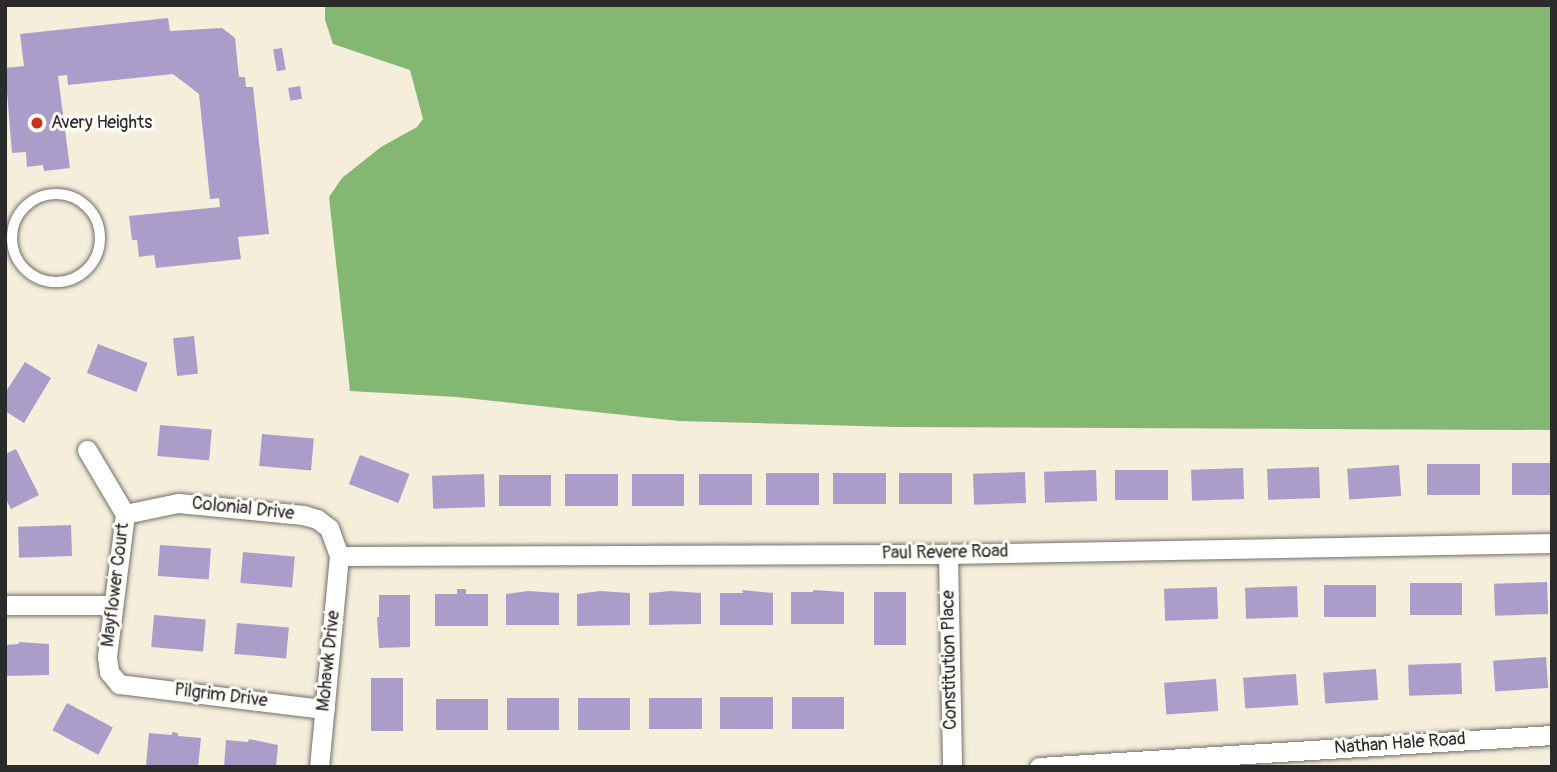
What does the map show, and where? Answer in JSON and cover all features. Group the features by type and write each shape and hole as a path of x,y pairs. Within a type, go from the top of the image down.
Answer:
{"street":[{"name":"Mayflower Court","path":"87,450 125,514 107,657 109,672 119,684"},
{"name":"Colonial Drive","path":"125,514 178,503 303,515 317,519 329,528 339,556"},
{"name":"Paul Revere Road","path":"339,556 948,554 1552,544"},
{"name":"Constitution Place","path":"948,554 952,767"},
{"name":"Mohawk Drive","path":"319,767 339,556"},
{"path":"5,605 112,606"},
{"name":"Pilgrim Drive","path":"119,684 324,709"},
{"name":"Nathan Hale Road","path":"1039,767 1552,735"}],"lane":[{"path":"60,193 74,197 86,205 98,222 101,243 97,257 77,277 62,282 33,276 14,253 12,237 22,209 39,197 60,193"}],"green space":[{"path":"325,5 1552,5 1552,430 895,427 679,421 457,397 350,391 329,197 342,178 381,147 417,127 423,119 410,70 333,44 325,20"}],"building":[{"name":"Avery Heights","path":"168,18 170,31 222,28 235,38 239,77 245,77 246,87 253,87 269,234 238,237 241,259 156,268 154,255 139,257 137,240 132,240 129,216 220,207 219,198 210,199 199,94 173,74 68,85 67,75 58,76 70,168 44,171 43,165 27,167 26,152 12,153 5,68 24,66 20,34"},
{"path":"282,48 286,70 277,71 273,50"},
{"path":"300,86 302,99 290,101 288,88"},
{"path":"194,336 198,374 177,376 173,338"},
{"path":"98,344 147,363 136,392 87,373"},
{"path":"25,362 51,378 24,423 5,411 5,393"},
{"path":"160,425 212,430 209,460 157,456"},
{"path":"262,434 314,439 311,470 259,466"},
{"path":"16,449 39,495 11,509 5,498 5,454"},
{"path":"360,455 409,474 398,503 349,484"},
{"path":"1512,463 1552,463 1552,495 1512,495"},
{"path":"1427,464 1480,464 1480,495 1427,495"},
{"path":"1399,465 1401,496 1349,500 1347,469"},
{"path":"1319,467 1320,498 1268,500 1267,469"},
{"path":"1243,468 1244,499 1192,501 1191,470"},
{"path":"1096,470 1097,501 1045,503 1044,472"},
{"path":"1115,470 1168,470 1168,500 1115,500"},
{"path":"1025,472 1026,503 974,505 973,474"},
{"path":"766,473 819,473 819,505 766,505"},
{"path":"833,473 886,473 886,504 833,504"},
{"path":"899,473 952,473 952,504 899,504"},
{"path":"484,474 485,507 433,509 432,476"},
{"path":"565,474 618,474 618,506 565,506"},
{"path":"632,474 684,474 684,506 632,506"},
{"path":"699,474 752,474 752,505 699,505"},
{"path":"499,475 551,475 551,506 499,506"},
{"path":"71,525 72,556 19,558 18,527"},
{"path":"160,545 211,549 209,579 158,576"},
{"path":"243,552 295,557 292,587 240,583"},
{"path":"1547,582 1548,614 1495,616 1494,584"},
{"path":"1410,583 1462,583 1462,615 1410,615"},
{"path":"1324,585 1376,585 1376,617 1324,617"},
{"path":"1297,586 1298,617 1246,619 1245,588"},
{"path":"1217,587 1218,619 1165,621 1164,589"},
{"path":"457,589 466,589 466,594 488,594 488,626 435,626 435,594 457,594"},
{"path":"742,590 773,593 773,625 720,625 720,593 743,593"},
{"path":"528,591 559,593 559,625 506,625 506,594"},
{"path":"600,591 630,593 630,625 577,626 577,594"},
{"path":"791,592 844,592 844,624 791,624"},
{"path":"874,592 906,592 906,645 874,645"},
{"path":"649,593 701,593 701,624 649,625"},
{"path":"379,595 410,595 410,647 379,648"},
{"path":"154,615 206,620 203,651 151,647"},
{"path":"237,623 289,628 286,658 234,654"},
{"path":"19,642 49,644 49,675 5,676 5,645"},
{"path":"1546,657 1548,688 1495,692 1493,661"},
{"path":"1461,663 1462,694 1409,696 1408,665"},
{"path":"1376,669 1378,700 1325,704 1323,673"},
{"path":"1296,674 1298,705 1245,709 1243,678"},
{"path":"371,678 403,678 403,731 371,731"},
{"path":"1216,679 1218,711 1166,715 1164,683"},
{"path":"720,697 773,697 773,729 720,729"},
{"path":"792,697 844,697 844,729 792,729"},
{"path":"507,698 559,698 559,730 507,730"},
{"path":"578,698 630,698 630,730 578,730"},
{"path":"649,698 702,698 702,729 649,729"},
{"path":"436,699 488,699 488,730 436,730"},
{"path":"67,703 113,727 98,755 52,730"},
{"path":"172,732 178,733 178,736 201,738 198,767 146,765 149,733 172,735"},
{"path":"249,739 278,745 276,767 224,767 226,740 248,742"}],"place":[{"name":"Avery Heights","path":"37,123"}]}
